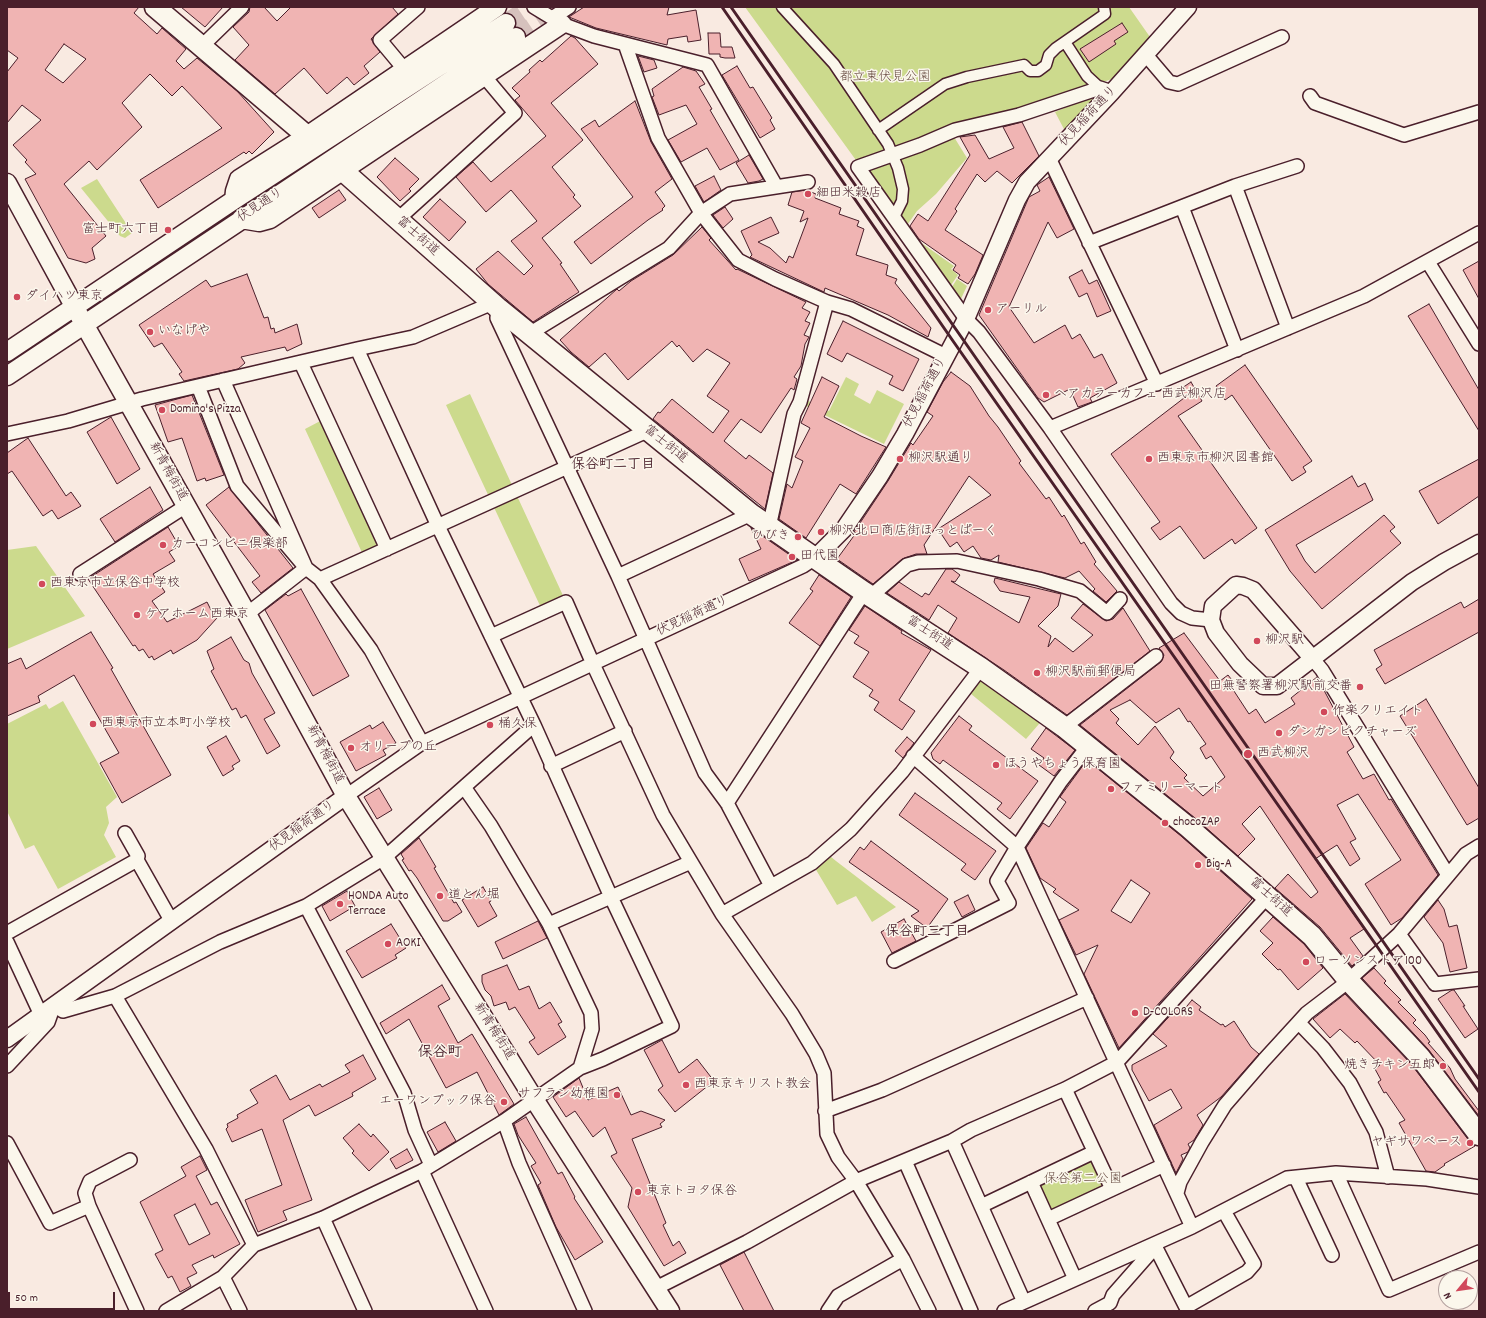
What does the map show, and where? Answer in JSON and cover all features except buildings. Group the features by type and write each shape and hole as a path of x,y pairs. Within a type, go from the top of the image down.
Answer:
{"main road":[{"path":"155,7 307,136"},
{"path":"234,200 239,179 307,136 497,7"},
{"path":"241,219 259,222 270,219 484,76 557,21"},
{"name":"伏見通り","path":"7,352 234,200 511,30 316,171 241,219 7,376"},
{"name":"富士街道","path":"342,170 498,308 647,431 751,514 815,558 866,597 981,668 1064,727 1184,823 1312,936 1348,980 1420,1057 1479,1134"},
{"name":"新青梅街道","path":"7,183 84,324 247,614 346,796 534,1099 670,1311"}],"street":[{"path":"202,46 242,7"},
{"path":"405,70 380,40 418,7"},
{"path":"534,7 557,21 594,36 708,65 776,186"},
{"path":"557,21 569,7"},
{"path":"782,7 834,64 893,154 900,173 903,189 902,201 894,217"},
{"path":"878,130 945,84 967,77 1024,65 1030,71 1038,71 1046,65 1049,55 1056,48 1105,14 1104,7"},
{"name":"伏見稲荷通り","path":"7,1039 422,743 803,566 815,558 844,529 880,476 905,434 966,319 1017,200 1027,182 1050,160 1106,90 1146,55 1188,7"},
{"path":"1146,55 1169,82 1178,84 1282,37"},
{"path":"1065,42 1087,76 1106,90"},
{"path":"625,44 658,138 701,213 738,260 775,279 826,302 851,310 946,356"},
{"path":"397,220 515,113 484,76"},
{"path":"1106,90 1019,115 955,130 858,167 966,319 979,332 1050,428 1171,603 1181,613 1192,618 1211,620"},
{"path":"1310,96 1315,103 1404,135 1479,112"},
{"path":"1050,160 1156,384"},
{"path":"1089,242 1235,186 1298,166"},
{"path":"529,334 669,248 701,213 730,194 808,182"},
{"path":"1235,186 1288,328"},
{"path":"1182,207 1237,350"},
{"path":"1050,428 1364,296 1479,233"},
{"path":"1428,262 1479,344"},
{"path":"769,527 794,414 800,402 826,302"},
{"path":"7,434 68,421 128,403 223,380 414,337 488,305 498,308 497,318 566,468 618,576 705,773 727,803 771,886"},
{"path":"166,1311 223,1277 254,1245 323,1218 426,1168 504,1121 580,1068 603,1059 672,1026 611,897 551,766 534,725 438,526 357,349"},
{"path":"301,363 387,549"},
{"path":"223,380 306,568"},
{"path":"198,386 237,486 306,568 320,579 370,650 422,743"},
{"path":"320,579 647,431"},
{"path":"80,574 186,506"},
{"path":"618,576 751,514"},
{"path":"1448,875 1322,670 1312,658 1253,590 1236,585 1214,606 1211,620 1216,634 1240,664 1263,686 1277,686 1312,658 1412,582 1479,543"},
{"path":"727,803 866,597 907,565 918,562 957,561 1039,579 1080,591 1107,613 1120,598"},
{"path":"247,614 306,568"},
{"path":"490,636 566,602 663,815 722,914 792,1014 816,1054 824,1073 827,1134 838,1158 856,1182 903,1260 929,1311"},
{"path":"1064,727 1156,656"},
{"path":"722,914 812,863 851,829 914,756 981,668"},
{"path":"7,1066 48,1022 54,1006 63,1011 115,996 220,942 306,906 384,858 534,725"},
{"path":"551,766 625,731"},
{"path":"894,961 1009,903 998,881 1017,847 1061,781 1088,746"},
{"path":"914,756 1017,847 1192,1227"},
{"path":"464,787 491,826 550,924 591,1013 592,1029 580,1068"},
{"path":"125,833 138,856 137,860 172,922"},
{"path":"1177,1193 1180,1182 1224,1105 1307,1013 1348,980 1399,934 1466,854 1479,846"},
{"path":"7,933 137,860"},
{"path":"550,924 691,862"},
{"path":"656,1288 747,1242 856,1182 952,1141 971,1130 1065,1089 1117,1062 1268,896"},
{"path":"306,906 404,1094 426,1168 486,1311"},
{"path":"1399,934 1435,984 1479,979"},
{"path":"7,942 41,1015"},
{"path":"115,996 206,1149 254,1245"},
{"path":"825,1111 882,1090 1087,998"},
{"path":"1299,1023 1323,1048 1350,1083 1376,1132 1388,1177"},
{"path":"1065,1089 1112,1189"},
{"path":"504,1121 519,1163 585,1311"},
{"path":"952,1141 1024,1302"},
{"path":"7,1143 50,1223 89,1206"},
{"path":"982,1206 1094,1152"},
{"path":"130,1160 90,1181 85,1193 89,1206 137,1311"},
{"path":"905,1161 972,1311"},
{"path":"1048,1219 1164,1165"},
{"path":"1336,1173 1389,1290 1479,1252"},
{"path":"1004,1311 1075,1279 1157,1245 1287,1178 1336,1173 1427,1179 1479,1187"},
{"path":"1296,1178 1332,1256"},
{"path":"1031,1182 1075,1279"},
{"path":"1157,1245 1186,1306 1247,1272 1254,1264 1224,1211"},
{"path":"323,1218 365,1311"},
{"path":"1095,1311 1112,1307 1113,1295 1157,1245"},
{"path":"828,1311 838,1296 903,1260"},
{"path":"223,1277 240,1311"}],"green space":[{"name":"都立東伏見公園","path":"745,7 1129,7 1150,37 1115,78 858,163"},
{"path":"1099,96 1065,131 1055,112 1091,97"},
{"path":"954,137 967,158 936,194 917,211 905,228 862,169"},
{"path":"97,179 132,233 125,238 120,236 81,188"},
{"path":"906,232 954,266 951,269 958,275 949,288"},
{"path":"957,279 967,286 959,303 950,290"},
{"path":"846,377 859,384 854,395 870,404 877,390 904,404 884,444 802,404 804,399 829,411"},
{"path":"470,394 566,602 543,612 446,405"},
{"path":"326,418 387,549 365,559 305,429"},
{"name":"西東京市立保谷中学校","path":"36,546 85,616 7,649 7,550"},
{"path":"980,670 1045,717 1026,739 965,689"},
{"path":"63,701 117,797 106,807 109,823 104,835 116,857 58,889 34,845 25,849 7,811 7,724 46,704 49,709"},
{"path":"825,852 896,907 872,922 856,896 837,905 812,863"},
{"name":"保谷第二公園","path":"1094,1152 1112,1189 1048,1219 1031,1182"}],"tunnel":[{"path":"506,23 530,7"},
{"path":"516,37 561,7"}],"railway":[{"path":"722,7 953,341 1479,1092"},
{"path":"731,7 1479,1079"}],"place":[{"name":"細田米穀店","path":"808,194"},
{"name":"富士町六丁目","path":"168,230"},
{"name":"ダイハツ東京","path":"17,297"},
{"name":"アーリル","path":"988,310"},
{"name":"いなげや","path":"150,332"},
{"name":"ヘアカラーカフェ 西武柳沢店","path":"1046,395"},
{"name":"Domino's Pizza","path":"162,410"},
{"name":"柳沢駅通り","path":"900,459"},
{"name":"西東京市柳沢図書館","path":"1149,459"},
{"name":"柳沢北口商店街ほっとぱーく","path":"821,532"},
{"name":"ひびき","path":"798,537"},
{"name":"カーコンビニ倶楽部","path":"163,545"},
{"name":"田代園","path":"792,557"},
{"name":"西東京市立保谷中学校","path":"42,584"},
{"name":"ケアホーム西東京","path":"137,615"},
{"name":"柳沢駅","path":"1257,641"},
{"name":"柳沢駅前郵便局","path":"1037,673"},
{"name":"田無警察署柳沢駅前交番","path":"1360,687"},
{"name":"作楽クリエイト","path":"1324,712"},
{"name":"西東京市立本町小学校","path":"93,724"},
{"name":"桶久保","path":"490,725"},
{"name":"ダンガンピクチャーズ","path":"1279,733"},
{"name":"オリーブの丘","path":"351,748"},
{"name":"西武柳沢","path":"1248,754"},
{"name":"ほうやちょう保育園","path":"996,765"},
{"name":"ファミリーマート","path":"1111,789"},
{"name":"chocoZAP","path":"1165,823"},
{"name":"Big-A","path":"1198,865"},
{"name":"道とん堀","path":"440,896"},
{"name":"HONDA Auto Terrace","path":"340,904"},
{"name":"AOKI","path":"388,944"},
{"name":"ローソンストア100","path":"1306,962"},
{"name":"D-COLORS","path":"1135,1013"},
{"name":"焼きチキン五郎","path":"1443,1066"},
{"name":"西東京キリスト教会","path":"686,1085"},
{"name":"サフラン幼稚園","path":"617,1095"},
{"name":"エーワンブック保谷","path":"504,1102"},
{"name":"ヤギサワベース","path":"1470,1143"},
{"name":"東京トヨタ保谷","path":"638,1192"}],"district":[{"name":"保谷町二丁目","path":"613,466"},
{"name":"保谷町三丁目","path":"927,933"},
{"name":"保谷町","path":"440,1054"}]}
